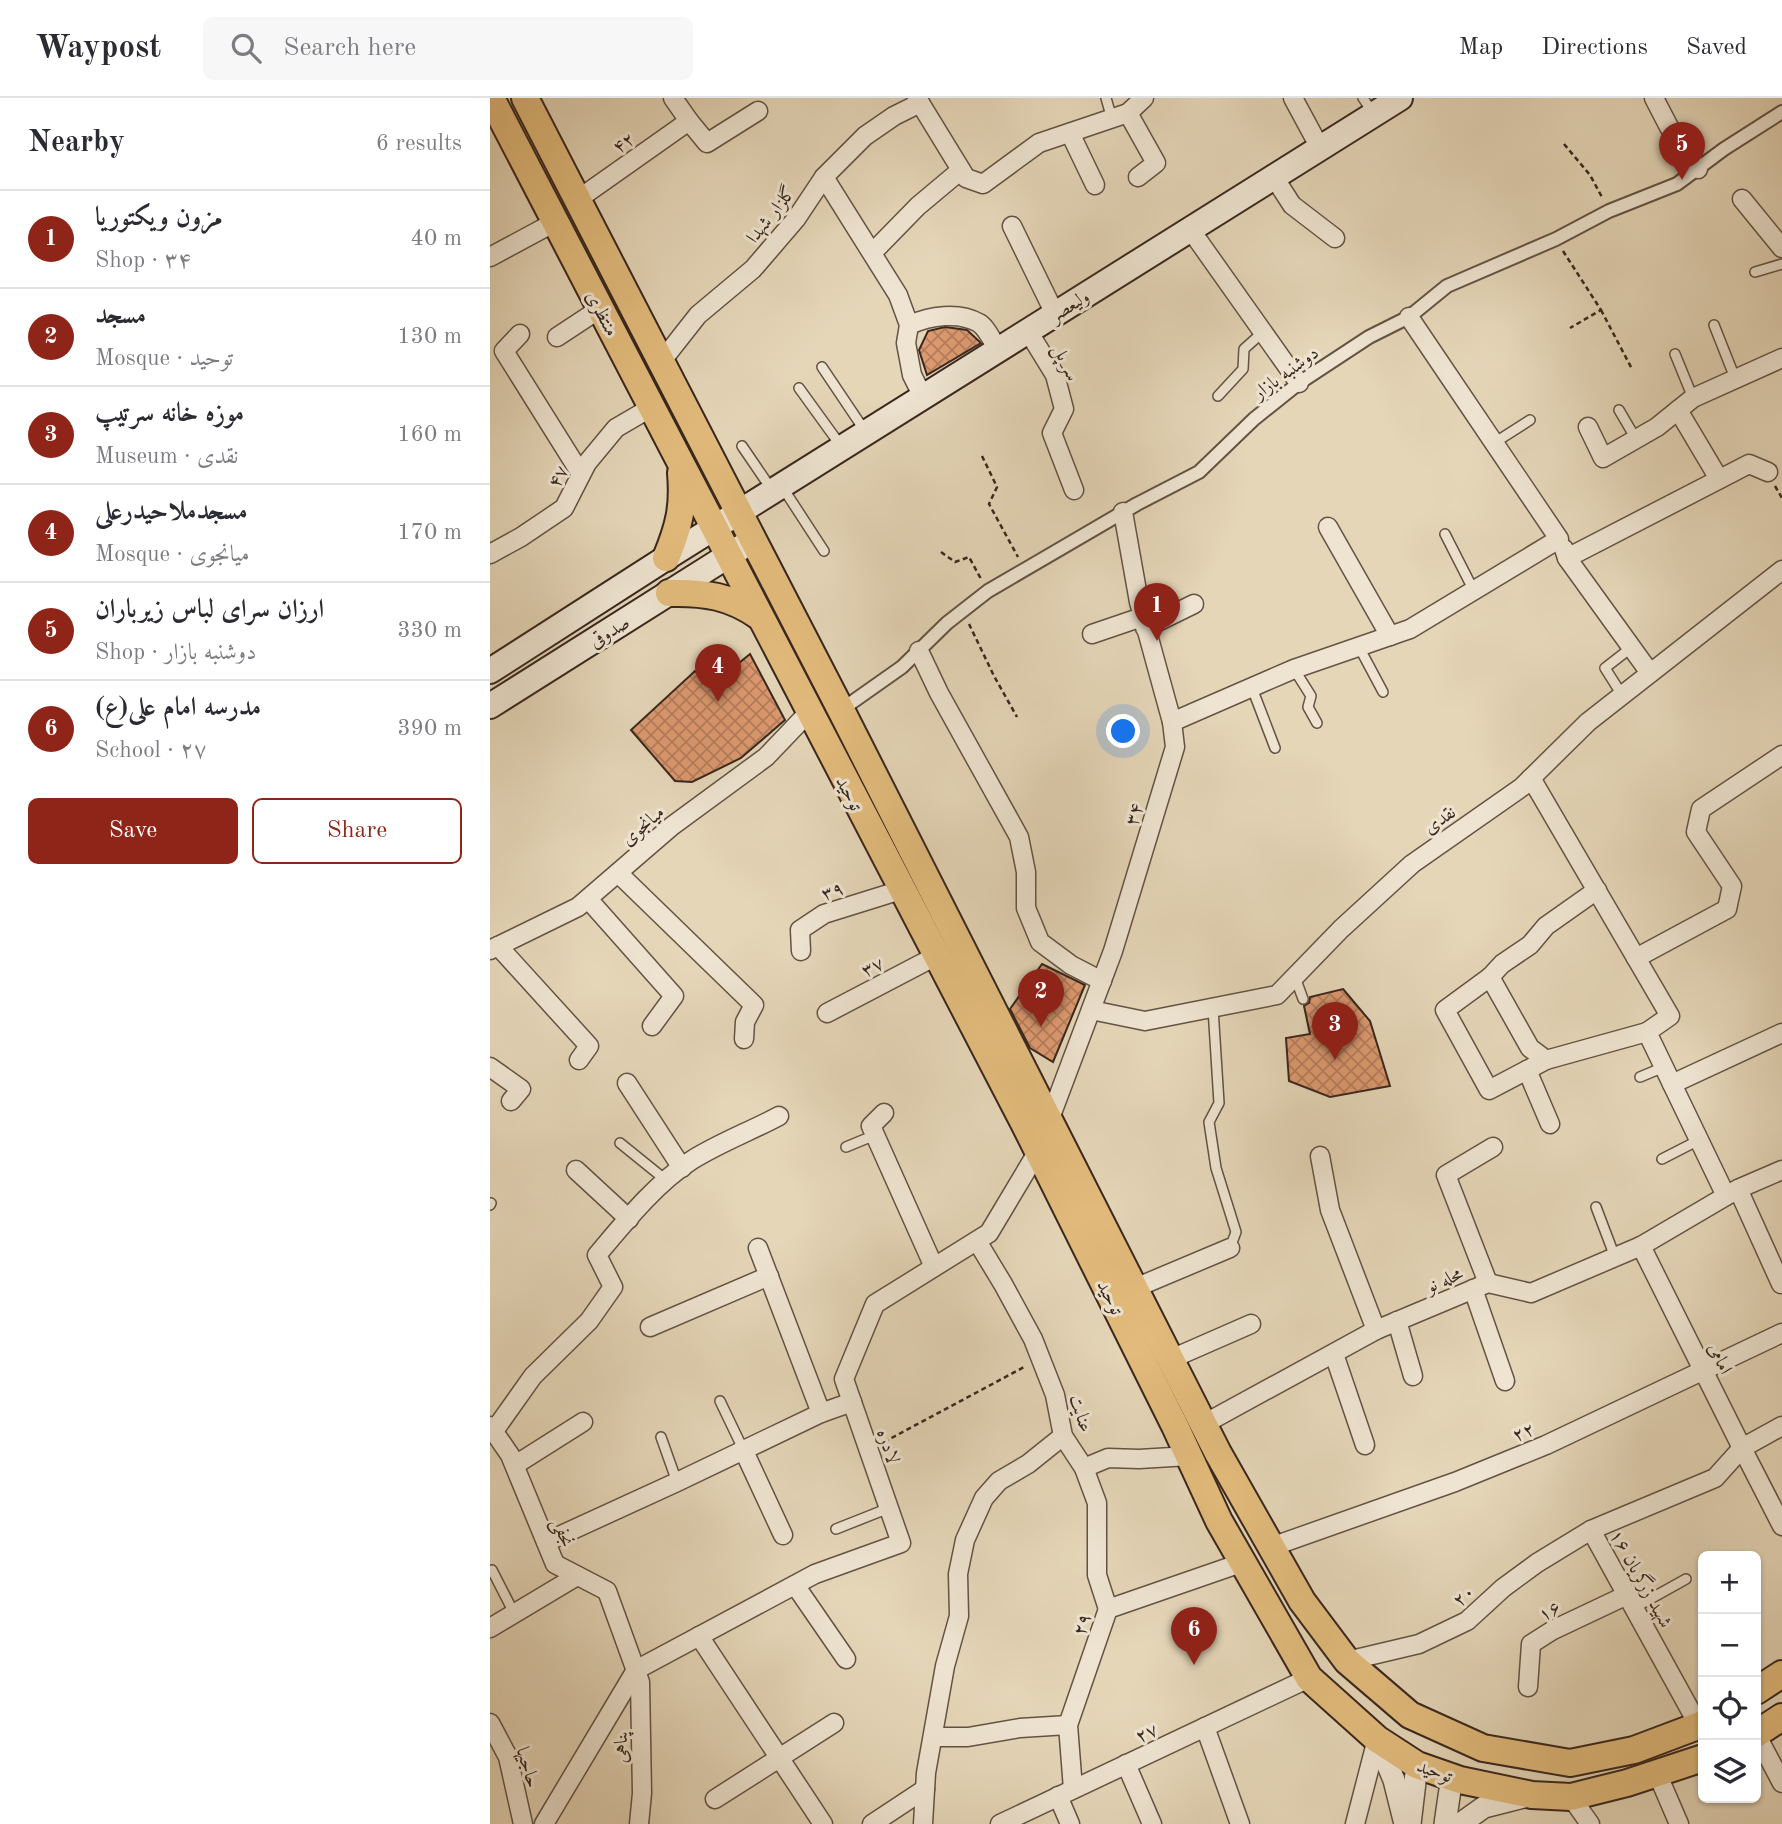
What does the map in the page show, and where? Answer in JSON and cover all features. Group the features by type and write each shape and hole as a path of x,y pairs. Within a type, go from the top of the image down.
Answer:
{"main road":[{"name":"منتظری","path":"525,98 738,513"},
{"name":"ولیعصر","path":"714,528 1320,148 1368,106 1400,98"},
{"name":"منتظری","path":"493,107 601,307 714,528"},
{"path":"666,558 679,527 682,503 679,461"},
{"name":"توحید","path":"738,513 1049,1121 1098,1244 1219,1521 1309,1678 1377,1739 1417,1765 1532,1795 1571,1797 1698,1760"},
{"name":"توحید","path":"714,528 1038,1151 1098,1244 1135,1288 1203,1424 1271,1547 1302,1601 1347,1661 1410,1715 1482,1748 1570,1763 1634,1750 1698,1726"},
{"name":"صدوقی","path":"490,671 714,528"},
{"name":"صدوقی","path":"490,706 753,541"},
{"path":"669,593 696,592 723,597 743,604 761,617"},
{"path":"556,628 571,654"},
{"path":"1761,1688 1782,1674"},
{"path":"1761,1731 1782,1717"}],"street":[{"path":"673,98 707,143 758,111"},
{"path":"919,100 965,178 983,184 1040,143 1120,116 1144,98"},
{"path":"1293,98 1320,148"},
{"path":"1654,98 1669,127 1698,169"},
{"name":"گلزار شهدا","path":"661,362 698,315 753,269 796,219 824,177 865,136 919,100"},
{"name":"دوشنبه بازار","path":"841,710 902,667 988,591 1123,512 1199,472 1254,419 1299,383 1369,337 1409,317 1447,286 1556,239 1609,211 1677,184 1724,149 1782,112"},
{"path":"1120,116 1156,163 1138,177"},
{"name":"۴۲","path":"578,200 689,121"},
{"path":"1070,133 1095,185"},
{"path":"873,252 918,206 961,170"},
{"path":"824,177 898,295 909,325 906,342 912,375 923,397"},
{"path":"1274,177 1292,205 1335,238"},
{"path":"1742,199 1782,248"},
{"path":"490,257 555,222"},
{"path":"1012,226 1055,314"},
{"path":"1190,229 1299,383"},
{"path":"557,337 601,307"},
{"path":"909,325 923,318 951,315 980,324 999,350"},
{"path":"1409,317 1559,539 1567,558 1650,673"},
{"name":"سر پل","path":"1028,331 1055,375 1064,409 1052,433 1073,490"},
{"path":"520,334 504,351 581,474"},
{"path":"1588,427 1603,458 1657,427 1693,398 1782,358"},
{"name":"۴۷","path":"490,554 564,508 587,463 616,428 652,407"},
{"path":"1678,410 1719,479"},
{"path":"1567,558 1749,464 1768,472"},
{"name":"۳۴","path":"1049,1121 1102,981 1175,747 1172,722 1144,622 1123,512"},
{"path":"1328,527 1390,636"},
{"path":"1172,722 1294,670 1410,629 1559,539"},
{"name":"نقدی","path":"1091,1010 1145,1021 1278,995 1341,929 1412,864 1522,787 1588,722 1782,570"},
{"path":"1091,634 1144,622 1194,604"},
{"path":"919,651 945,705 1018,837 1026,872 1026,908 1040,942 1071,965 1102,981"},
{"name":"میانجوی","path":"494,948 578,907 683,817 766,757 809,712"},
{"path":"1636,958 1727,909 1732,886 1696,832 1701,809 1782,755"},
{"path":"1531,778 1597,890 1670,1016 1647,1032 1546,1060 1489,1090 1445,1010 1530,945 1546,926 1597,890"},
{"path":"618,873 754,1005 745,1022 744,1039"},
{"name":"۳۹","path":"801,951 800,930 824,914 901,890"},
{"path":"588,899 674,996 652,1026"},
{"path":"494,948 589,1046 579,1060"},
{"name":"۳۷","path":"827,1013 936,956"},
{"path":"1490,977 1530,1048 1546,1060"},
{"path":"1647,1032 1699,1140 1732,1192 1781,1284"},
{"path":"1668,1075 1782,1032"},
{"path":"490,1067 521,1089 511,1101"},
{"path":"1527,1070 1550,1124"},
{"path":"627,1083 682,1168"},
{"path":"884,1113 871,1126 934,1267"},
{"path":"492,1429 533,1376 589,1321 613,1287 597,1255 629,1219 692,1160 779,1116"},
{"path":"1493,1146 1446,1175 1480,1286 1505,1381"},
{"name":"لادره","path":"636,1670 815,1574 901,1543 844,1379 875,1304 989,1233 1038,1151"},
{"path":"1320,1156 1330,1210 1376,1330"},
{"path":"576,1170 629,1219"},
{"name":"محله نو","path":"1203,1424 1376,1330 1480,1286 1531,1293 1641,1246 1732,1192 1782,1170"},
{"name":"عنایت","path":"977,1241 1033,1339 1055,1395 1063,1436 1084,1468 1097,1503 1097,1575 1108,1609"},
{"name":"امامی","path":"1641,1246 1782,1526"},
{"path":"758,1248 821,1413"},
{"path":"1135,1288 1230,1248"},
{"path":"650,1326 769,1276"},
{"path":"1397,1321 1413,1376"},
{"path":"1171,1359 1251,1324"},
{"name":"۲۲","path":"1271,1547 1467,1478 1546,1444 1782,1333"},
{"path":"1334,1354 1365,1445"},
{"path":"546,1542 821,1413 852,1402"},
{"path":"515,1465 583,1422"},
{"path":"1742,1448 1782,1426"},
{"name":"نجفی","path":"492,1429 515,1465 555,1564 607,1591 636,1670"},
{"path":"923,1824 925,1789 945,1666 959,1616 958,1573 965,1540 984,1499 999,1481 1028,1464 1063,1436"},
{"name":"۱۶ شهید زرگریان","path":"1698,1720 1591,1530 1714,1478 1742,1448"},
{"path":"743,1449 783,1535"},
{"path":"1084,1468 1108,1458 1189,1456"},
{"name":"۲۰","path":"1347,1661 1419,1644 1467,1621 1503,1588 1537,1563 1591,1530"},
{"name":"۲۹","path":"1070,1824 1065,1792 1068,1725 1108,1609 1241,1563"},
{"path":"490,1628 577,1576"},
{"path":"795,1585 846,1659"},
{"name":"۱۶","path":"1528,1687 1531,1644 1553,1630 1630,1601"},
{"path":"699,1636 823,1824"},
{"path":"544,1824 636,1670"},
{"name":"پناهی","path":"636,1670 640,1682 642,1793 639,1824"},
{"name":"۲۷","path":"1000,1823 1309,1678"},
{"name":"حاجیها","path":"490,1723 508,1757 523,1824"},
{"path":"715,1799 834,1723"},
{"path":"933,1737 968,1737 1020,1728 1068,1725"},
{"path":"1205,1727 1240,1824"},
{"path":"1355,1824 1377,1739"},
{"path":"1377,1739 1408,1824"},
{"path":"1759,1740 1782,1783"},
{"path":"1126,1764 1152,1824"},
{"path":"1408,1824 1417,1765"},
{"path":"1657,1773 1679,1824"},
{"path":"1445,1824 1452,1776"},
{"path":"872,1824 925,1789"},
{"path":"1460,1824 1484,1807 1532,1795"},
{"path":"1571,1797 1590,1824"}],"lane":[{"path":"1106,98 1120,116"},
{"path":"1755,272 1782,264"},
{"path":"1714,325 1735,378"},
{"path":"1218,396 1243,369 1244,349 1263,332"},
{"path":"1675,354 1693,398"},
{"path":"822,367 866,433"},
{"path":"799,388 842,448"},
{"path":"1619,410 1636,439"},
{"path":"1494,443 1530,420"},
{"path":"742,446 778,488 824,551"},
{"path":"1445,534 1474,591"},
{"path":"1359,647 1382,692"},
{"path":"1622,695 1605,668 1632,647"},
{"path":"1294,670 1311,696 1308,707 1317,723"},
{"path":"1252,688 1275,748"},
{"path":"1295,977 1303,999"},
{"path":"1213,1008 1219,1102 1209,1122 1216,1168 1236,1232 1230,1248"},
{"path":"1640,1077 1668,1075"},
{"path":"846,1147 875,1135"},
{"path":"1662,1159 1699,1140"},
{"path":"620,1143 667,1181"},
{"path":"1596,1207 1615,1257"},
{"path":"720,1401 743,1449"},
{"path":"661,1437 677,1482"},
{"path":"836,1529 889,1508"},
{"path":"492,1570 514,1613"},
{"path":"1630,1601 1686,1579"}],"path":[{"path":"1564,144 1590,175 1609,211"},
{"path":"1556,239 1601,310 1632,369"},
{"path":"1570,328 1601,310"},
{"path":"982,456 997,486 989,504 1025,569"},
{"path":"941,552 955,562 969,557 988,591"},
{"path":"963,611 1017,717"},
{"path":"869,1450 1040,1358"}],"building":[{"path":"945,327 967,330 981,343 927,375 919,350 928,331"},
{"path":"750,654 785,720 741,758 692,782 675,781 631,730 695,671 712,685"},
{"path":"1042,964 1085,985 1053,1062 1030,1048 1010,1009"},
{"path":"1343,989 1370,1021 1390,1086 1330,1097 1289,1081 1286,1038 1310,1034 1304,1006 1309,1003 1310,997"}],"place":[{"name":"ارزان سرای لباس زیرباران","path":"1682,180"},
{"name":"مزون ویکتوریا","path":"1157,641"},
{"name":"مسجدملاحیدرعلی","path":"718,702"},
{"name":"مسجد","path":"1041,1027"},
{"name":"موزه خانه سرتیپ","path":"1335,1060"},
{"name":"مدرسه امام علی(ع)","path":"1194,1665"}]}
